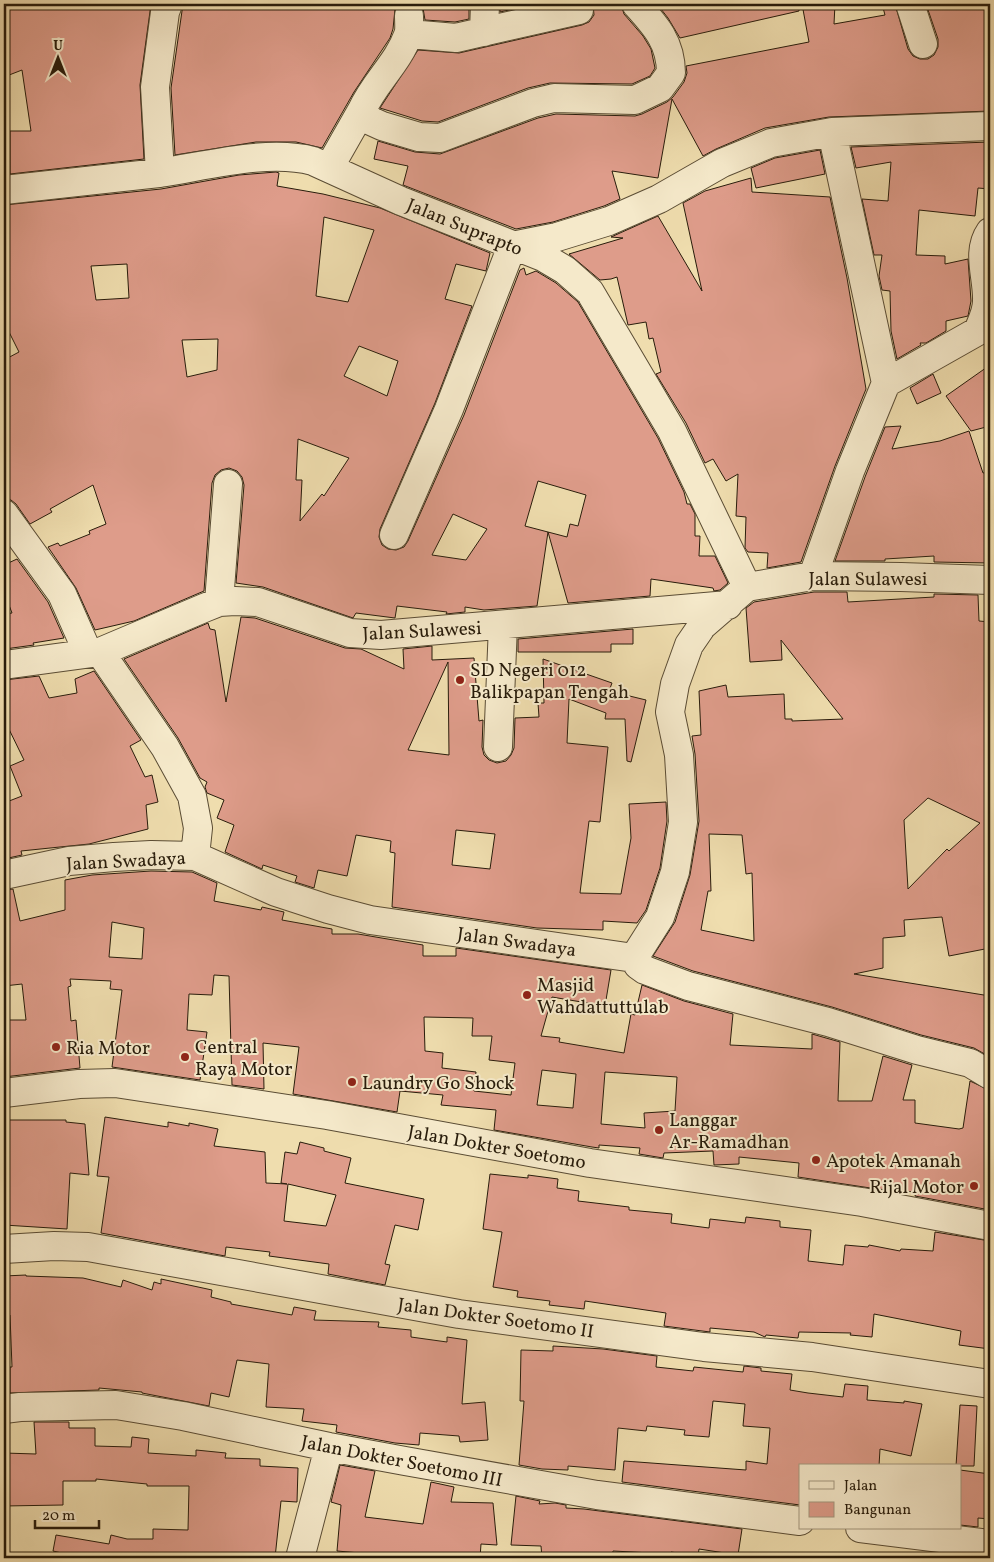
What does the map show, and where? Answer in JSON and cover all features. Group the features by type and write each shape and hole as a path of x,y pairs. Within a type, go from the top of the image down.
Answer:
{"street":[{"path":"160,172 154,87 165,12 168,4"},
{"path":"484,32 485,4"},
{"path":"362,110 364,115 371,121 382,126 419,137 440,138 533,103 554,98 635,100 660,88 671,73 668,53 662,35 636,4"},
{"path":"910,4 923,44"},
{"path":"329,168 380,80 391,67 409,25 456,38 578,10"},
{"path":"394,536 449,409 512,246 557,237 609,221 659,199 722,163 771,143 832,132 990,126"},
{"path":"812,576 850,471 886,383 832,132"},
{"name":"Jalan Suprapto","path":"4,190 220,163 283,156 299,157 313,161 401,201 544,257 565,270 590,292 672,431 737,596"},
{"path":"886,383 978,331 988,304 983,250 985,239 990,232"},
{"path":"219,602 228,484"},
{"path":"4,514 62,594 94,653 165,747 192,796 198,828 195,856"},
{"name":"Jalan Sulawesi","path":"94,653 219,602 235,600 258,602 350,633 381,635 503,625 737,596 812,576 990,580"},
{"path":"737,596 702,626 689,645 676,684 670,712 679,755 683,822 675,872 660,917 634,958 638,965 645,970 688,986 828,1022 917,1050 970,1063 990,1075"},
{"path":"498,747 503,625"},
{"path":"4,665 94,653"},
{"name":"Jalan Swadaya","path":"4,875 69,862 96,859 151,855 195,856 276,892 370,920 634,958"},
{"name":"Jalan Dokter Soetomo","path":"4,1093 79,1084 115,1083 327,1115 590,1162 862,1202 990,1226"},
{"name":"Jalan Dokter Soetomo II","path":"4,1249 54,1246 88,1248 459,1314 704,1347 812,1357 990,1384"},
{"name":"Jalan Dokter Soetomo III","path":"4,1409 116,1405 183,1416 330,1447 598,1495 799,1521"},
{"path":"300,1558 330,1447"},
{"path":"876,1530 989,1544"}],"building":[{"path":"4,4 151,4 140,85 144,159 10,174 10,131 31,131 22,70 4,77"},
{"path":"183,4 400,4 395,9 390,38 354,92 322,148 296,142 256,142 175,155 171,88"},
{"path":"418,4 469,4 469,19 455,22 425,20 423,8"},
{"path":"500,4 536,4 500,12"},
{"path":"593,4 621,4 624,14 643,36 651,49 655,68 650,76 632,84 550,83 528,88 438,122 422,121 380,108 418,50 459,53 582,25 589,22 594,15"},
{"path":"657,4 799,4 799,11 680,38"},
{"path":"802,4 835,4 834,24 885,15 882,4 895,4 908,49 913,56 920,59 928,59 934,55 938,47 938,39 926,4 990,4 990,111 829,117 765,128 703,156 672,99 658,178 612,171 620,199 553,222 516,229 403,185 408,166 374,159 378,141 415,152 440,154 538,118 556,114 635,116 642,114 673,97 684,82 687,73 686,66 809,42"},
{"path":"990,142 990,189 978,188 975,216 919,210 916,255 945,256 945,264 968,259 971,301 968,316 946,321 946,331 926,343 920,343 921,345 897,359 891,331 890,291 882,290 879,276 882,255 874,255 862,199 888,201 891,162 856,168 851,147"},
{"path":"820,150 825,174 756,188 751,168 775,158"},
{"path":"276,172 279,173 277,186 323,194 380,208 490,253 486,271 456,264 445,299 472,306 435,403 380,529 379,537 382,545 388,549 396,550 404,547 408,541 464,415 520,270 524,268 526,275 536,271 556,283 578,302 658,438 684,492 687,504 690,504 695,514 695,536 700,536 699,556 715,556 728,583 720,590 714,591 713,588 651,579 650,596 568,603 548,532 537,606 484,610 465,607 465,612 446,614 447,612 397,606 395,618 356,613 353,618 263,587 236,583 244,485 242,477 237,471 229,468 221,470 215,475 212,483 204,591 134,621 95,630 76,588 48,547 58,543 60,546 90,534 89,531 106,524 93,485 50,509 52,512 30,524 16,504 11,500 4,499 4,360 19,352 4,322 4,205 161,189 239,175","holes":["324,217 374,230 348,302 316,296","127,264 129,298 96,300 91,266","218,339 217,370 187,377 182,340","359,346 398,361 387,396 344,376","298,439 349,458 324,496 322,494 300,521 302,480 296,480","538,481 586,495 578,526 570,524 567,537 525,526","453,514 487,529 466,560 432,555"]},
{"path":"751,178 752,192 830,197 847,278 866,389 835,466 801,562 767,568 768,553 748,552 745,548 746,517 736,516 738,474 726,481 713,459 705,463 686,423 656,374 661,372 653,338 649,339 646,322 628,325 617,277 600,280 569,254 623,238 611,237 658,216 702,291 683,203 705,191"},
{"path":"990,365 990,426 971,431 946,396"},
{"path":"933,374 941,393 917,404 910,388"},
{"path":"901,426 892,449 940,441 969,431 983,473 990,472 990,563 934,562 934,556 885,559 885,561 835,561 885,427"},
{"path":"17,559 48,602 64,638 5,649 4,614 12,613 4,592 4,565"},
{"path":"814,592 847,592 848,602 934,597 934,594 978,595 979,621 990,622 990,948 949,956 942,917 904,920 905,936 883,938 883,968 854,974 990,996 990,1057 974,1048 921,1035 832,1007 693,971 653,956 675,922 690,875 699,821 695,754 692,736 701,735 699,691 726,685 728,697 784,694 785,719 792,719 792,721 843,719 781,640 782,660 750,662 746,608 754,602","holes":["928,798 980,823 949,851 947,849 908,889 904,820","709,834 742,835 746,874 752,873 754,941 701,930 708,891 711,891"]},
{"path":"241,617 255,618 345,648 361,649 404,669 403,649 432,646 432,660 474,658 479,721 483,720 482,747 484,755 489,760 497,763 506,761 514,748 515,718 539,717 538,703 544,703 543,659 612,683 609,691 646,700 631,762 627,761 625,719 605,719 606,713 569,699 567,743 608,747 600,822 589,821 580,893 621,894 631,838 629,804 666,802 667,821 660,868 646,910 637,923 603,921 603,930 537,928 392,907 395,853 390,852 391,841 356,835 347,876 318,870 314,888 295,882 297,876 263,865 262,869 225,852 234,825 217,818 224,800 207,793 205,787 207,782 200,778 178,738 124,659 208,623 210,629 215,630 226,702","holes":["448,662 449,755 408,750","456,830 495,834 490,869 452,865"]},
{"path":"633,629 633,644 611,644 611,652 518,652 518,639"},
{"path":"94,671 141,740 130,746 145,777 152,775 158,802 146,805 148,829 89,844 21,851 22,855 4,859 4,803 22,796 10,766 24,760 4,719 4,680 39,676 49,698 77,693 75,679"},
{"path":"151,871 192,872 217,883 214,901 261,910 262,907 284,912 282,920 332,929 332,934 358,934 423,945 423,956 456,956 456,948 611,970 605,1006 552,997 541,1036 560,1038 559,1042 624,1053 631,1014 635,1015 642,985 684,1001 733,1014 730,1045 812,1049 812,1034 840,1042 838,1101 872,1101 883,1056 912,1065 903,1100 915,1100 915,1123 959,1129 963,1128 970,1081 989,1090 985,1124 990,1125 990,1210 915,1196 916,1192 877,1189 798,1177 799,1163 739,1157 739,1164 714,1165 713,1151 664,1153 663,1158 639,1154 640,1148 599,1145 599,1148 494,1130 496,1110 441,1105 443,1095 400,1091 397,1112 293,1094 299,1047 263,1043 264,1089 232,1085 229,976 214,975 212,995 189,994 187,1030 207,1032 200,1080 112,1067 122,990 110,989 111,981 70,979 71,986 68,987 71,1021 76,1020 80,1068 4,1077 4,1020 26,1020 22,984 4,986 4,890 13,889 20,921 65,910 65,880 92,875","holes":["112,922 144,928 142,959 109,957","424,1017 473,1018 472,1036 492,1036 489,1060 515,1063 511,1095 474,1091 476,1072 442,1068 443,1053 425,1051","542,1070 576,1074 573,1108 537,1105","605,1072 677,1077 675,1111 644,1113 645,1128 601,1124"]},
{"path":"105,1117 168,1127 168,1122 189,1126 189,1123 218,1129 214,1146 265,1152 266,1183 287,1184 281,1183 285,1152 297,1154 300,1142 324,1148 324,1151 351,1158 345,1183 424,1199 418,1230 395,1225 385,1264 390,1265 385,1285 328,1274 329,1264 269,1256 270,1252 226,1247 225,1256 101,1233 109,1177 97,1176","holes":["288,1184 336,1195 326,1226 284,1221"]},
{"path":"8,1120 66,1120 66,1122 85,1124 89,1175 70,1173 67,1229 4,1225 4,1190 8,1190"},
{"path":"490,1174 528,1178 528,1175 558,1179 557,1188 579,1191 578,1201 629,1207 629,1210 672,1214 671,1223 709,1228 710,1219 745,1223 746,1217 780,1221 780,1227 811,1230 808,1261 843,1265 845,1245 868,1247 869,1245 900,1251 901,1249 933,1251 935,1232 990,1241 990,1349 959,1345 961,1331 874,1314 872,1337 850,1335 851,1333 799,1332 798,1338 766,1335 765,1337 754,1332 710,1328 710,1332 664,1326 666,1313 585,1301 584,1309 549,1305 550,1301 517,1297 518,1291 493,1287 502,1232 483,1229"},
{"path":"26,1275 83,1278 121,1287 123,1280 152,1290 154,1282 161,1284 161,1279 212,1290 211,1297 231,1302 231,1304 292,1315 294,1307 316,1311 314,1320 379,1322 378,1327 411,1330 411,1337 447,1342 447,1337 467,1340 462,1404 485,1402 488,1440 460,1442 459,1436 420,1433 419,1445 395,1443 336,1432 337,1425 302,1421 304,1409 266,1407 269,1364 237,1360 229,1397 211,1393 209,1406 142,1392 99,1388 99,1390 10,1393 10,1367 12,1367 10,1315 5,1315 4,1276"},
{"path":"553,1346 603,1349 657,1356 656,1367 693,1371 694,1367 743,1372 744,1366 761,1368 761,1371 792,1374 790,1390 843,1397 845,1384 868,1386 867,1400 904,1403 904,1401 922,1404 911,1456 880,1449 879,1464 799,1464 799,1505 622,1482 624,1461 746,1470 746,1461 767,1464 770,1428 743,1426 745,1404 713,1401 709,1437 684,1435 685,1430 647,1426 646,1431 618,1428 615,1470 568,1466 568,1470 542,1469 519,1465 524,1401 520,1401 521,1350 553,1351"},
{"path":"960,1405 977,1406 974,1466 956,1464"},
{"path":"34,1422 69,1422 69,1428 95,1428 95,1446 131,1447 132,1437 149,1439 148,1453 196,1456 196,1450 226,1453 225,1458 260,1459 260,1466 298,1468 297,1502 281,1501 275,1558 228,1554 228,1558 74,1558 75,1556 53,1551 56,1535 109,1544 111,1535 127,1539 153,1539 153,1529 188,1530 189,1486 147,1486 147,1484 96,1479 96,1481 63,1481 63,1505 4,1506 4,1453 36,1454"},
{"path":"340,1465 375,1471 365,1517 423,1524 431,1482 454,1487 451,1502 493,1503 497,1545 481,1544 480,1558 360,1558 360,1553 337,1551 341,1505 331,1502"},
{"path":"962,1470 990,1474 990,1519 978,1518 978,1527 962,1525"},
{"path":"516,1496 540,1501 539,1504 555,1503 566,1505 566,1508 742,1529 738,1555 699,1549 698,1556 671,1552 671,1554 613,1551 612,1558 542,1558 541,1546 511,1545"}],"place":[{"name":"SD Negeri 012 Balikpapan Tengah","path":"460,680"},
{"name":"Masjid Wahdattuttulab","path":"527,995"},
{"name":"Ria Motor","path":"56,1047"},
{"name":"Central Raya Motor","path":"185,1057"},
{"name":"Laundry Go Shock","path":"352,1082"},
{"name":"Langgar Ar-Ramadhan","path":"659,1130"},
{"name":"Apotek Amanah","path":"816,1160"},
{"name":"Rijal Motor","path":"974,1186"}]}
